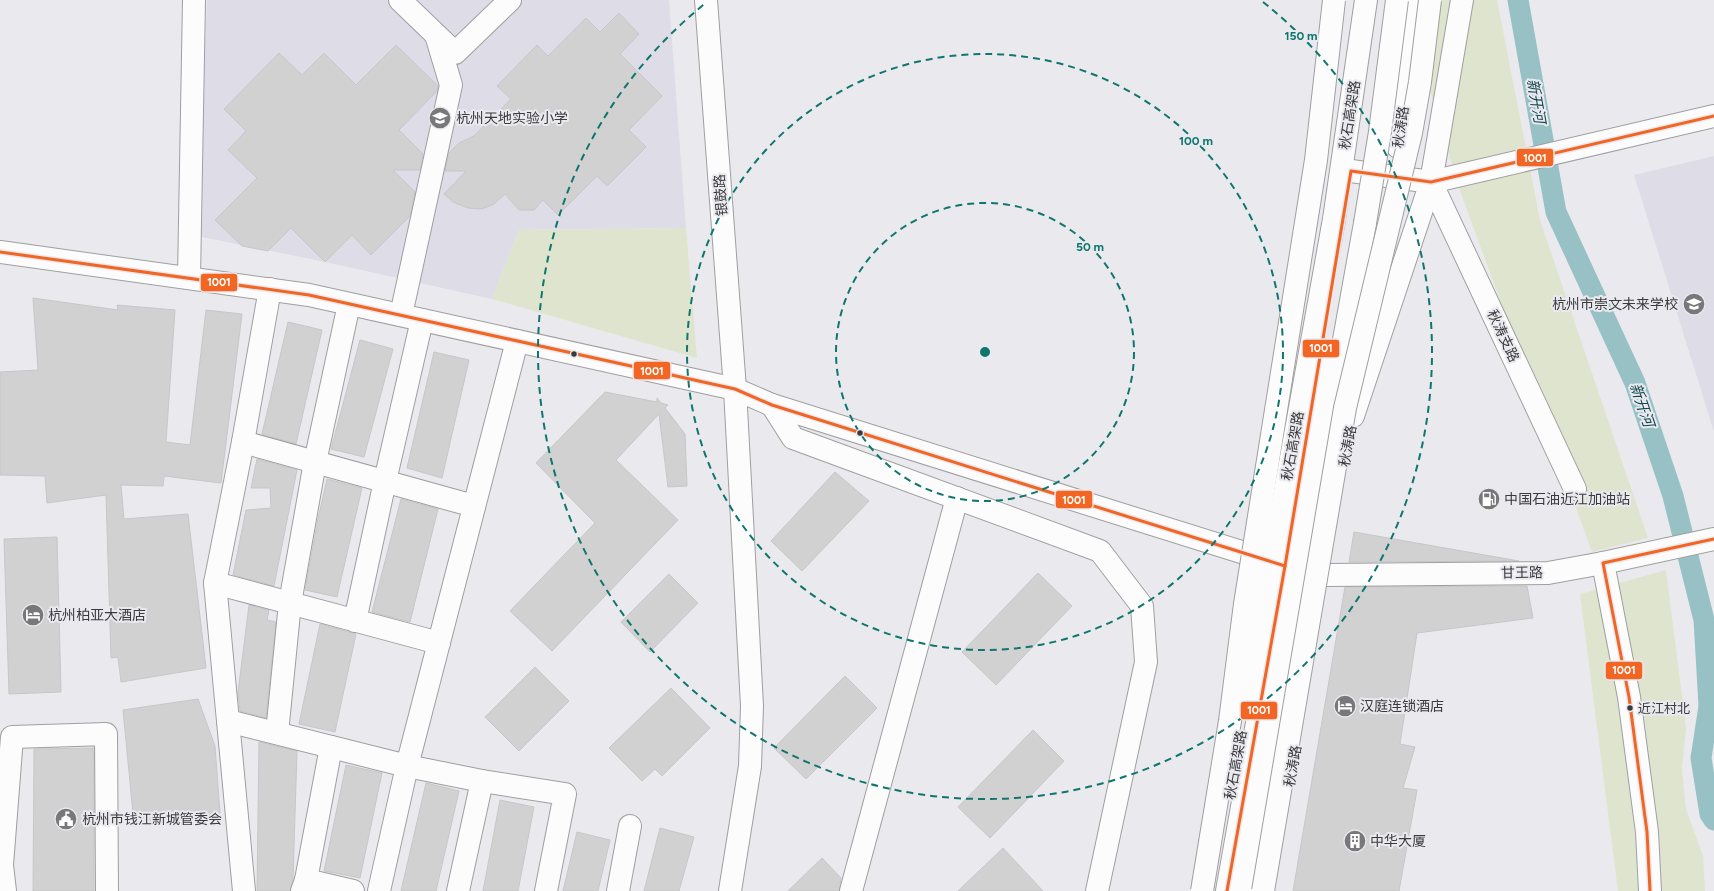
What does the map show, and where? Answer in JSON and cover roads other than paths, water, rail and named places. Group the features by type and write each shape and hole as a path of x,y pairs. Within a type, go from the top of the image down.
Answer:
{"main road":[{"path":"189,278 194,0"},
{"path":"400,0 455,53 510,0"},
{"name":"银鼓路","path":"706,0 735,389 752,706 750,766 730,891"},
{"path":"1202,891 1230,721 1245,604 1316,160 1334,0"},
{"name":"秋石高架路","path":"1214,891 1334,219 1366,0"},
{"path":"1227,891 1285,566 1351,171 1363,81 1371,0"},
{"path":"1245,891 1365,223 1381,124 1397,0"},
{"name":"秋涛路","path":"1270,891 1292,773 1401,130 1417,0"},
{"path":"1263,891 1345,408 1412,133 1430,0"},
{"path":"1353,416 1431,182 1462,0"},
{"path":"401,315 451,85 436,35"},
{"path":"1351,171 1431,182 1714,116"},
{"name":"秋涛支路","path":"1431,182 1575,490"},
{"path":"0,252 309,295 735,389 772,405 1285,566"},
{"path":"244,891 215,583 243,442 270,289"},
{"path":"276,733 290,603 315,462 349,304"},
{"path":"355,621 384,481 422,320"},
{"path":"379,891 407,766 517,341"},
{"path":"772,405 793,438 1100,551 1142,606 1146,662 1097,891"},
{"path":"243,442 474,506"},
{"path":"851,891 957,498"},
{"name":"甘王路","path":"1326,575 1548,573 1711,540"},
{"path":"1603,563 1629,697 1647,832 1650,891"},
{"path":"215,583 439,643"},
{"path":"228,721 407,766 482,781 565,794 546,891"},
{"path":"5,891 1,866 12,737 106,734 107,891"},
{"path":"331,747 304,885 353,891"},
{"path":"458,891 482,781"},
{"path":"618,891 630,826"}],"waterway":[{"name":"新开河","path":"1518,0 1556,212 1635,383 1673,496 1704,620 1709,706 1701,758 1710,814 1714,820"}],"place":[{"name":"杭州天地实验小学","path":"440,118"},
{"name":"杭州市崇文未来学校","path":"1694,304"},
{"name":"中国石油近江加油站","path":"1489,499"},
{"name":"杭州柏亚大酒店","path":"33,615"},
{"name":"汉庭连锁酒店","path":"1345,706"},
{"name":"近江村北","path":"1630,708"},
{"name":"杭州市钱江新城管委会","path":"66,819"},
{"name":"中华大厦","path":"1355,841"}]}
